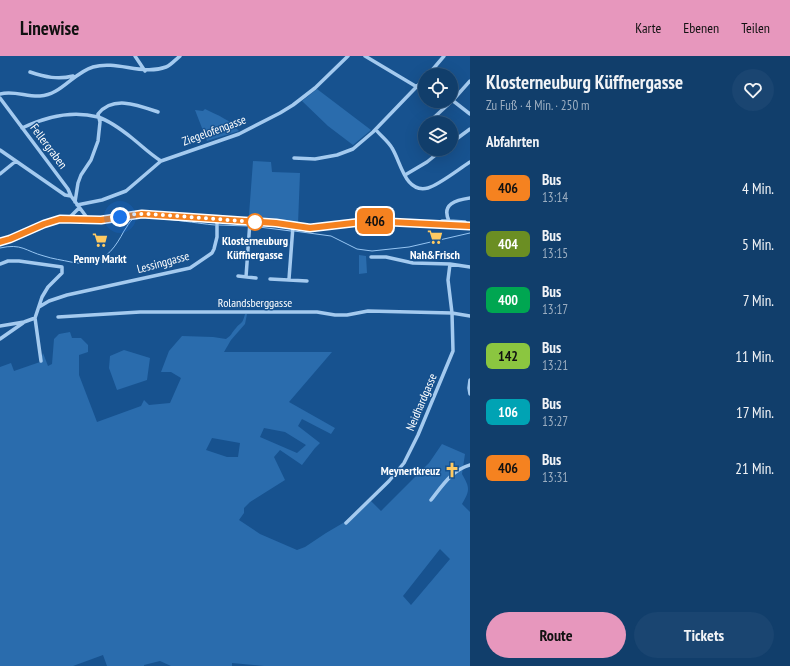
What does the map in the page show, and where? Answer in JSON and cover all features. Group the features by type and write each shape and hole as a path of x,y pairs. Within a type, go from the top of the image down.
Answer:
{"main road":[{"path":"0,242 50,221 68,219 109,219 136,214 150,214 217,223 310,228 370,221 468,226"}],"street":[{"path":"135,56 145,71"},
{"path":"30,72 46,77 59,78 77,74 93,67 110,65 145,71 166,67 180,56"},
{"name":"Ziegelofengasse","path":"77,205 102,200 126,190 162,161 239,134 280,113 293,105 314,88 348,56"},
{"path":"294,158 315,159 337,155 353,149 376,130 417,87 365,56"},
{"path":"434,68 444,56"},
{"path":"0,94 8,92 40,96 50,94 61,88 77,74"},
{"path":"458,94 470,81"},
{"name":"Fellergraben","path":"0,98 68,189 71,196 88,219"},
{"path":"68,219 77,205 78,183 81,174 91,160 98,141 100,122 98,114 101,110 108,105 117,102 131,104 158,112"},
{"path":"458,105 470,114"},
{"path":"435,116 444,108"},
{"path":"22,128 60,115 74,114 98,117 121,131 151,155 162,161"},
{"path":"458,138 470,129"},
{"path":"376,130 391,146 398,157 407,181 417,188 428,188 470,162"},
{"path":"0,150 65,195 71,196"},
{"path":"405,174 435,156"},
{"path":"0,174 16,161"},
{"path":"449,221 446,209 451,204 470,198"},
{"path":"437,224 442,221 465,222 468,226"},
{"name":"Lessinggasse","path":"39,308 49,301 67,295 190,268 212,253 214,249 217,223"},
{"path":"246,277 250,224"},
{"path":"289,280 293,227"},
{"path":"371,257 413,263 450,264 470,267"},
{"path":"0,264 8,261 19,261 62,267 62,273 48,287 42,297 35,318 41,362"},
{"name":"Neidhardgasse","path":"346,523 404,463 418,436 453,351 452,313 448,285 450,264"},
{"path":"238,276 256,278"},
{"path":"270,279 307,281"},
{"name":"Rolandsberggasse","path":"58,317 148,312 317,312 347,315 368,311 452,313 470,316"},
{"path":"0,326 24,322 35,318"},
{"path":"0,339 24,322"},
{"path":"470,380 468,388 470,394"},
{"path":"431,500 448,479 464,467 470,465"}],"shaded area":[{"path":"317,89 371,130 353,145 328,126 302,101"},
{"path":"205,109 228,121 239,131 207,141 195,110 203,111"},
{"path":"253,161 271,162 272,172 300,173 298,224 249,215"},
{"path":"359,255 366,256 367,273 359,274"},
{"path":"245,314 247,314 245,324 231,340 224,352 332,352 289,402 335,428 331,434 302,419 298,426 320,443 302,465 280,450 274,457 285,480 250,502 244,508 244,513 239,520 260,534 297,550 305,547 343,523 371,501 381,511 429,463 442,444 465,454 462,474 468,486 468,492 462,504 470,512 470,666 264,666 232,663 232,666 171,666 160,661 144,666 107,666 103,655 73,666 0,666 0,367 11,363 14,371 40,362 43,353 48,366 52,364 54,339 59,334 70,332 72,338 81,338 88,345 88,352 79,355 79,375 97,422 141,406 144,400 149,405 170,403 181,378 171,372 161,372 169,351 182,336 226,339 242,322","holes":["264,428 285,432 306,445 297,453 260,437","212,438 240,443 238,457 227,457 206,450","440,549 450,559 411,605 403,596"]},
{"path":"124,350 150,358 147,380 117,390 109,368 110,356"}],"waterway":[{"path":"0,248 13,246 19,247 51,258 76,263 87,263 106,256 118,242 133,219 159,218 215,225"},
{"path":"219,225 247,226"},
{"path":"251,226 291,231"},
{"path":"294,231 331,236 357,249 372,251 409,247 470,233"}],"bus line":[{"name":"406","path":"0,242 50,221 60,219 101,220 142,214 276,223 310,228 370,221 470,226"}],"place":[{"name":"Klosterneuburg Küffnergasse","path":"255,222"},
{"name":"Nah&Frisch","path":"435,237"},
{"name":"Penny Markt","path":"100,240"},
{"name":"Meynertkreuz","path":"452,470"}],"route":[{"path":"120,217 136,214 150,214 255,222"}]}
